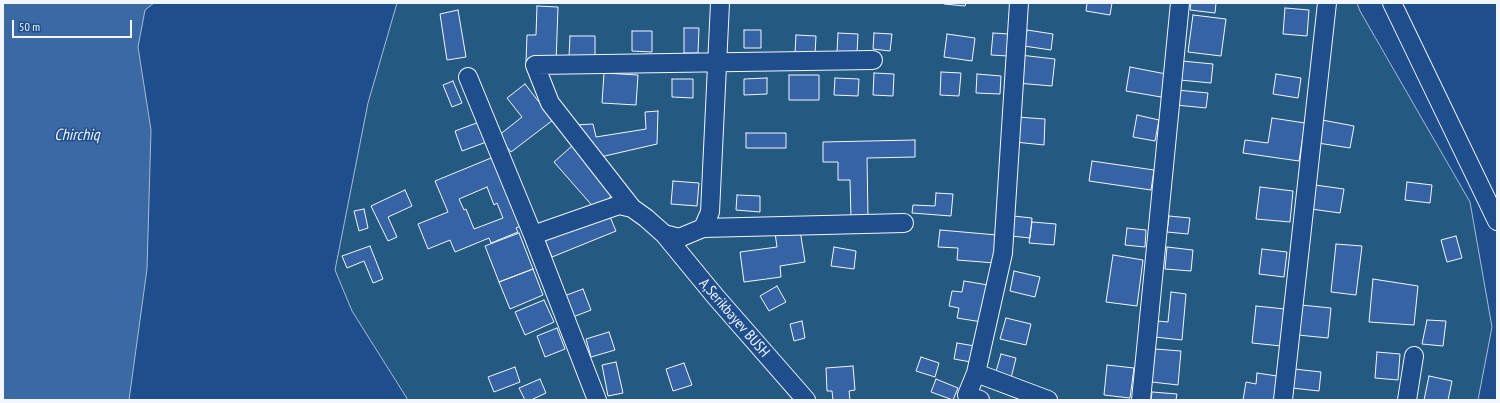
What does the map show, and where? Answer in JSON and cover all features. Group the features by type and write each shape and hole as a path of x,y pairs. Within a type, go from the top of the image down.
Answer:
{"street":[{"path":"703,228 710,212 720,3"},
{"path":"980,400 967,395 976,373 1003,253 1019,3"},
{"path":"1141,400 1180,3"},
{"path":"1283,400 1327,3"},
{"path":"1392,3 1497,221"},
{"path":"718,62 873,60"},
{"name":"A,Serikbayev BUSH","path":"718,62 535,65 550,103 632,208 664,234 715,296 806,400"},
{"path":"468,77 533,235 597,400"},
{"path":"533,235 619,205 632,208"},
{"path":"664,234 679,238 703,228 904,223"},
{"path":"1407,400 1414,356"},
{"path":"976,373 1048,400"}],"shaded area":[{"path":"397,3 1357,3 1360,11 1470,202 1492,327 1478,400 408,400 352,311 335,270 368,103"}],"water":[{"name":"Chirchiq","path":"3,3 154,3 145,10 138,47 151,130 147,269 129,400 3,400"}],"building":[{"path":"944,3 966,3 965,6"},
{"path":"1087,3 1112,3 1110,15 1086,11"},
{"path":"1191,3 1216,3 1215,13 1190,10"},
{"path":"537,6 558,7 556,63 526,62 527,35 536,35"},
{"path":"1285,8 1309,10 1307,36 1283,34"},
{"path":"458,10 466,57 447,60 440,14"},
{"path":"1193,15 1226,19 1221,56 1188,52"},
{"path":"684,28 699,28 698,53 684,53"},
{"path":"744,30 761,30 761,48 744,48"},
{"path":"1027,30 1053,34 1051,50 1024,46"},
{"path":"632,31 652,31 652,52 632,51"},
{"path":"838,33 858,34 857,54 837,53"},
{"path":"874,33 892,34 890,51 873,49"},
{"path":"993,33 1009,34 1008,56 991,55"},
{"path":"947,34 975,38 972,61 944,57"},
{"path":"796,35 816,36 815,54 795,53"},
{"path":"570,36 595,36 595,58 569,57"},
{"path":"1020,55 1055,59 1052,86 1017,83"},
{"path":"1182,61 1213,64 1211,83 1180,80"},
{"path":"1130,67 1166,74 1161,97 1126,91"},
{"path":"941,72 961,73 959,96 940,95"},
{"path":"604,73 638,75 636,105 602,103"},
{"path":"874,73 894,74 893,96 873,95"},
{"path":"977,74 1001,76 1000,94 976,93"},
{"path":"1276,74 1301,78 1298,98 1273,94"},
{"path":"789,75 819,75 819,100 789,100"},
{"path":"767,78 767,94 744,95 744,79"},
{"path":"835,78 859,79 858,96 834,95"},
{"path":"672,79 693,79 693,98 672,97"},
{"path":"453,81 462,103 452,107 443,85"},
{"path":"525,84 553,120 511,152 498,136 522,117 507,98"},
{"path":"1177,90 1208,93 1206,108 1176,105"},
{"path":"658,111 657,144 596,158 574,125 593,124 596,137 646,129 645,112"},
{"path":"1137,115 1159,120 1155,141 1133,137"},
{"path":"1017,117 1045,119 1044,145 1015,142"},
{"path":"1272,118 1305,123 1299,161 1243,153 1245,140 1268,143"},
{"path":"1322,120 1354,126 1350,148 1318,143"},
{"path":"482,121 489,141 462,151 455,131"},
{"path":"746,133 786,133 786,148 746,148"},
{"path":"915,140 915,157 867,158 868,218 851,218 850,180 838,180 838,162 823,162 823,142"},
{"path":"573,145 616,192 596,210 554,162"},
{"path":"496,156 523,225 516,228 518,232 491,243 489,238 455,252 450,240 428,249 418,224 448,212 435,181","holes":["487,187 494,205 497,203 503,218 474,229 466,209 464,210 459,199"]},
{"path":"1092,161 1154,170 1151,190 1089,181"},
{"path":"673,181 699,183 697,206 671,204"},
{"path":"1407,182 1432,185 1430,203 1405,200"},
{"path":"1315,185 1344,189 1340,213 1311,209"},
{"path":"1260,187 1293,191 1290,222 1256,219"},
{"path":"405,190 412,206 388,217 397,237 388,241 371,206"},
{"path":"936,193 953,194 951,216 912,213 913,205 935,206"},
{"path":"737,195 760,196 760,212 736,210"},
{"path":"364,209 368,228 359,231 354,211"},
{"path":"608,212 616,231 552,257 544,238"},
{"path":"1013,216 1032,218 1030,238 1011,236"},
{"path":"1169,216 1190,218 1188,234 1167,232"},
{"path":"1032,222 1056,224 1054,245 1029,243"},
{"path":"1127,228 1146,230 1145,247 1125,245"},
{"path":"800,230 805,262 780,266 781,277 744,282 740,252 777,247 775,233"},
{"path":"940,230 997,235 995,263 957,260 958,248 938,247"},
{"path":"519,233 533,269 499,282 485,246"},
{"path":"1456,236 1462,258 1447,262 1441,240"},
{"path":"1336,244 1362,246 1356,295 1331,292"},
{"path":"370,246 383,279 373,283 364,261 347,268 342,256"},
{"path":"834,247 856,251 854,269 831,266"},
{"path":"1167,247 1193,250 1191,271 1165,269"},
{"path":"1262,249 1287,252 1284,277 1259,274"},
{"path":"1113,255 1143,260 1137,306 1106,302"},
{"path":"533,269 543,295 510,309 499,282"},
{"path":"1014,271 1040,277 1035,297 1010,291"},
{"path":"1373,279 1418,286 1414,325 1369,322"},
{"path":"964,281 988,285 982,322 957,318 959,308 949,306 952,291 962,292"},
{"path":"777,286 786,302 769,311 760,296"},
{"path":"583,289 591,310 573,317 564,296"},
{"path":"1171,292 1186,294 1182,340 1155,337 1157,321 1168,322"},
{"path":"544,300 554,322 525,335 515,312"},
{"path":"1301,305 1331,308 1328,338 1298,335"},
{"path":"1256,306 1285,309 1281,346 1252,343"},
{"path":"1006,318 1031,324 1026,345 1000,339"},
{"path":"1427,320 1446,321 1443,346 1422,344"},
{"path":"802,321 805,338 794,341 790,324"},
{"path":"557,328 565,349 545,357 537,336"},
{"path":"609,332 615,350 591,357 586,339"},
{"path":"957,343 975,346 971,362 954,359"},
{"path":"1155,349 1181,351 1178,385 1152,382"},
{"path":"1377,352 1400,354 1398,380 1375,378"},
{"path":"1001,354 1016,358 1011,378 995,375"},
{"path":"921,357 939,363 935,377 916,371"},
{"path":"616,362 623,393 608,396 602,365"},
{"path":"684,363 692,385 673,391 666,369"},
{"path":"1107,365 1134,368 1130,398 1104,395"},
{"path":"853,366 855,390 849,391 850,400 833,400 832,391 827,391 826,368"},
{"path":"515,367 520,382 494,392 488,377"},
{"path":"1294,369 1321,372 1319,391 1292,388"},
{"path":"1257,373 1277,376 1274,400 1243,400 1246,382 1256,384"},
{"path":"1429,376 1452,381 1448,400 1424,400"},
{"path":"540,379 546,393 531,400 525,400 519,388"},
{"path":"936,379 958,388 953,400 931,392"},
{"path":"1152,392 1177,394 1176,400 1151,400"}]}
